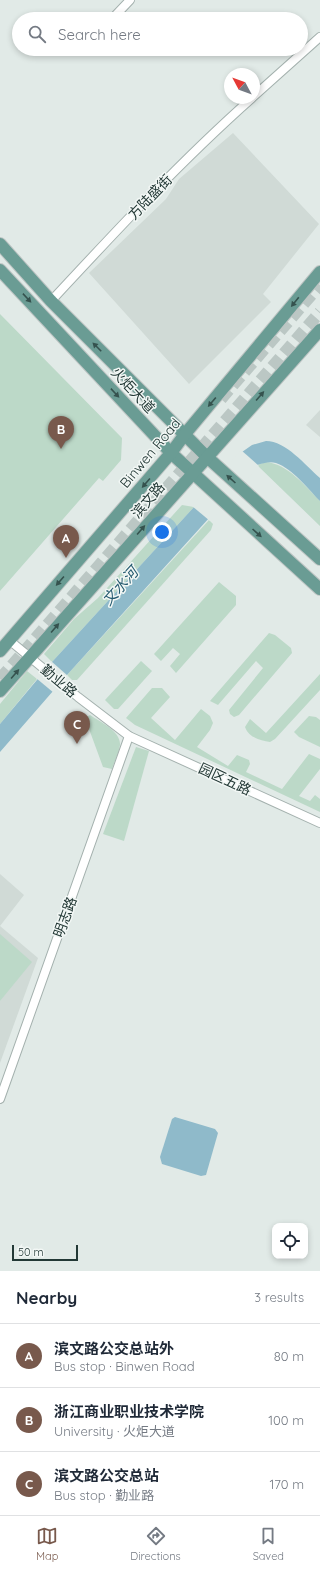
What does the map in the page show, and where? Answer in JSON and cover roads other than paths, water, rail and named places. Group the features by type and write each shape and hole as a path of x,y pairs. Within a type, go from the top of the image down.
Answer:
{"main road":[{"name":"火炬大道","path":"0,244 51,300 207,457 320,559"},
{"name":"火炬大道","path":"0,270 171,453 228,507 320,589"},
{"name":"Binwen Road","path":"0,651 171,453 185,434 320,272"},
{"name":"滨文路","path":"0,691 34,661 192,472 320,330"}],"street":[{"path":"119,12 130,0"},
{"name":"方陆盛街","path":"308,48 320,37"},
{"name":"方陆盛街","path":"260,91 299,56"},
{"name":"方陆盛街","path":"51,300 219,127 245,104"},
{"name":"勤业路","path":"9,640 129,736"},
{"name":"园区五路","path":"129,736 320,823"},
{"name":"明志路","path":"0,1099 129,736"}],"water":[{"path":"266,441 273,442 288,449 320,478 320,501 300,480 282,466 271,462 257,465 67,675 0,752 0,724 52,662 194,507 242,452 252,445"},
{"path":"175,1117 215,1129 218,1133 206,1175 201,1176 162,1164 160,1157 172,1119"}],"tunnel":[{"path":"221,399 320,285"},
{"path":"0,679 320,312"}],"place":[{"name":"浙江商业职业技术学院","path":"61,449"},
{"name":"滨文路公交总站外","path":"66,558"},
{"name":"滨文路公交总站","path":"77,744"}],"water label":[{"name":"文水河","path":"120,586"}]}
